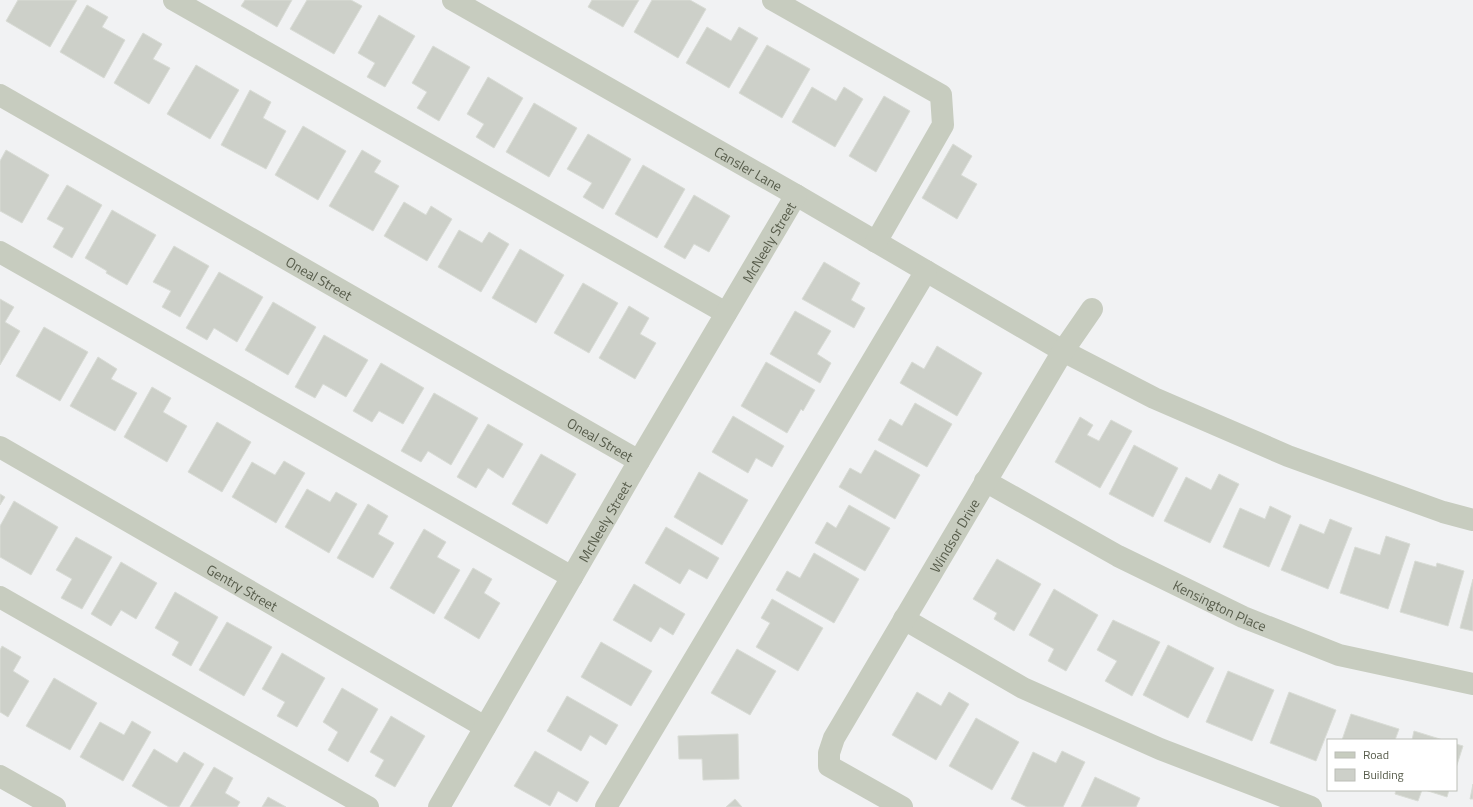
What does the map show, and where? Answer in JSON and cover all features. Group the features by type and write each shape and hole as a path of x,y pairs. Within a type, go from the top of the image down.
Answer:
{"street":[{"path":"174,0 726,312"},
{"name":"Cansler Lane","path":"453,0 796,195 1062,351 1154,398 1288,456 1443,512 1473,520"},
{"path":"773,0 941,95 944,126 876,242"},
{"name":"Oneal Street","path":"0,95 639,461"},
{"name":"McNeely Street","path":"439,807 639,461 796,195"},
{"path":"0,252 572,577"},
{"path":"606,807 926,271"},
{"name":"Windsor Drive","path":"902,807 829,766 829,753 834,738 1062,351 1092,309"},
{"name":"Gentry Street","path":"0,447 485,727"},
{"name":"Kensington Place","path":"985,481 1118,556 1243,617 1339,654 1473,684"},
{"path":"0,597 368,807"},
{"path":"904,619 1023,688 1160,749 1311,807"},
{"path":"0,776 55,807"}],"building":[{"path":"18,0 77,0 50,47 6,21"},
{"path":"245,0 292,0 277,27 241,6"},
{"path":"307,0 351,0 362,6 334,54 290,29"},
{"path":"592,0 639,0 623,27 588,7"},
{"path":"652,0 690,0 706,9 678,58 634,32"},
{"path":"87,5 108,17 102,27 125,40 104,78 60,52"},
{"path":"379,15 415,36 385,87 367,77 375,63 358,53"},
{"path":"707,27 731,41 739,27 758,38 729,88 686,63"},
{"path":"143,33 162,44 153,59 170,68 149,104 114,83"},
{"path":"767,45 810,69 782,118 739,93"},
{"path":"433,46 470,67 439,121 417,108 427,92 412,83"},
{"path":"196,65 239,90 210,139 167,114"},
{"path":"488,77 523,98 494,148 476,137 484,124 467,114"},
{"path":"812,87 836,101 844,87 863,99 835,147 792,122"},
{"path":"250,90 271,102 263,118 286,131 266,169 221,145"},
{"path":"884,96 910,111 876,172 849,156"},
{"path":"534,103 577,128 549,177 506,152"},
{"path":"303,126 346,151 318,200 275,175"},
{"path":"588,134 631,159 603,209 583,197 592,183 567,169"},
{"path":"953,144 972,156 961,175 977,184 957,219 922,198"},
{"path":"6,150 49,175 22,223 0,211 0,161"},
{"path":"362,150 381,161 374,172 399,186 373,231 329,206"},
{"path":"643,165 685,189 657,238 615,214"},
{"path":"67,185 102,205 72,258 53,247 64,228 47,219"},
{"path":"694,195 730,216 709,252 694,244 685,259 664,247"},
{"path":"404,202 426,215 431,206 452,219 427,261 384,236"},
{"path":"112,210 156,235 127,285 106,273 107,271 85,258"},
{"path":"459,230 482,243 489,232 509,244 481,292 438,267"},
{"path":"174,246 209,266 180,317 162,307 171,291 153,282"},
{"path":"520,249 564,275 536,323 492,298"},
{"path":"824,262 860,283 851,300 865,308 854,328 802,299"},
{"path":"219,272 263,297 237,342 214,328 207,340 186,328"},
{"path":"583,283 618,303 589,353 554,333"},
{"path":"0,299 14,307 5,322 20,331 0,365"},
{"path":"273,302 316,327 288,375 245,350"},
{"path":"629,306 649,318 640,334 656,343 635,379 599,358"},
{"path":"795,311 831,331 817,354 831,363 820,383 770,354"},
{"path":"44,327 88,352 60,401 16,376"},
{"path":"324,335 368,360 346,397 323,384 315,398 295,387"},
{"path":"937,346 982,373 957,416 900,383 912,362 924,369"},
{"path":"98,357 117,369 111,379 137,393 115,431 70,406"},
{"path":"766,362 815,390 803,411 801,409 787,433 741,406"},
{"path":"381,363 424,388 403,424 379,411 372,422 353,411"},
{"path":"152,387 171,398 163,412 187,426 167,462 124,437"},
{"path":"434,393 478,418 451,465 428,451 421,462 401,451"},
{"path":"915,403 952,424 927,467 878,440 890,419 902,426"},
{"path":"733,416 784,446 772,467 756,458 748,473 712,452"},
{"path":"1080,417 1093,425 1087,435 1099,441 1111,420 1132,431 1100,488 1055,462"},
{"path":"217,422 251,442 222,492 188,472"},
{"path":"488,424 523,444 503,478 488,468 476,488 457,477"},
{"path":"1134,445 1178,468 1153,517 1109,494"},
{"path":"875,450 920,475 895,519 839,487 850,468 861,474"},
{"path":"541,454 576,474 547,524 512,504"},
{"path":"284,461 305,473 276,523 232,497 252,462 275,475"},
{"path":"699,472 748,500 722,545 674,517"},
{"path":"1219,474 1239,484 1210,543 1164,521 1186,477 1211,490"},
{"path":"307,489 330,502 336,492 357,504 329,553 285,527"},
{"path":"0,494 5,497 0,505"},
{"path":"14,501 58,527 31,575 0,557 0,526"},
{"path":"368,504 388,516 378,534 394,543 373,578 337,558"},
{"path":"849,505 890,528 865,571 815,543 827,522 836,528"},
{"path":"1270,506 1291,516 1269,567 1223,547 1240,508 1265,519"},
{"path":"1330,519 1352,528 1328,589 1281,570 1300,524 1324,534"},
{"path":"666,527 719,558 707,579 689,569 680,584 645,563"},
{"path":"424,529 446,542 437,557 460,570 434,614 390,588"},
{"path":"1386,536 1410,544 1388,609 1340,593 1355,547 1380,555"},
{"path":"76,537 112,557 82,609 61,598 72,579 56,570"},
{"path":"814,553 859,579 834,623 776,590 787,571 800,578"},
{"path":"997,559 1041,584 1014,631 994,619 997,613 973,599"},
{"path":"1415,561 1436,567 1437,563 1464,571 1448,626 1400,612"},
{"path":"121,562 157,583 136,619 121,610 111,626 91,614"},
{"path":"473,568 492,579 484,593 500,603 479,639 444,618"},
{"path":"1473,579 1473,631 1460,628"},
{"path":"634,584 685,614 673,635 660,627 651,642 613,620"},
{"path":"1054,589 1098,615 1066,671 1048,661 1054,649 1029,635"},
{"path":"175,592 218,617 191,666 172,655 179,642 155,628"},
{"path":"772,599 823,628 798,671 756,647 770,623 761,618"},
{"path":"1113,620 1160,642 1132,696 1105,681 1117,661 1097,650"},
{"path":"227,622 272,647 244,696 199,670"},
{"path":"601,642 652,671 631,706 581,677"},
{"path":"1168,645 1214,668 1188,718 1143,695"},
{"path":"2,646 21,657 13,671 29,681 8,717 0,712 0,650"},
{"path":"737,649 776,671 750,715 711,693"},
{"path":"282,653 325,678 297,727 277,716 285,702 262,689"},
{"path":"1228,671 1274,690 1252,741 1206,722"},
{"path":"54,678 97,703 70,750 26,726"},
{"path":"342,688 378,709 348,762 328,750 338,732 323,722"},
{"path":"917,692 941,706 949,692 969,704 936,760 892,735"},
{"path":"1289,692 1336,710 1316,761 1270,743"},
{"path":"567,696 618,725 606,745 590,735 581,751 547,731"},
{"path":"1351,714 1399,729 1395,739 1342,739"},
{"path":"391,716 425,736 395,787 375,776 384,760 370,752"},
{"path":"976,718 1019,742 992,790 949,766"},
{"path":"132,721 151,732 123,781 80,757 100,722 124,735"},
{"path":"1414,731 1440,739 1412,739"},
{"path":"738,734 739,779 703,780 702,759 679,759 678,736"},
{"path":"1457,744 1463,746 1457,765"},
{"path":"154,749 177,763 184,752 204,764 179,807 169,807 132,786"},
{"path":"535,751 589,782 577,802 558,791 550,806 514,786"},
{"path":"1062,751 1085,762 1063,807 1027,807 1011,799 1033,752 1056,763"},
{"path":"214,767 233,778 225,793 240,802 237,807 190,807"},
{"path":"1095,777 1140,798 1136,807 1081,807"},
{"path":"1473,784 1473,799 1470,799"},
{"path":"1396,791 1422,791 1418,801 1395,794"},
{"path":"1428,791 1449,791 1447,797"},
{"path":"268,797 286,807 262,807"},
{"path":"735,799 742,807 726,807"}]}
